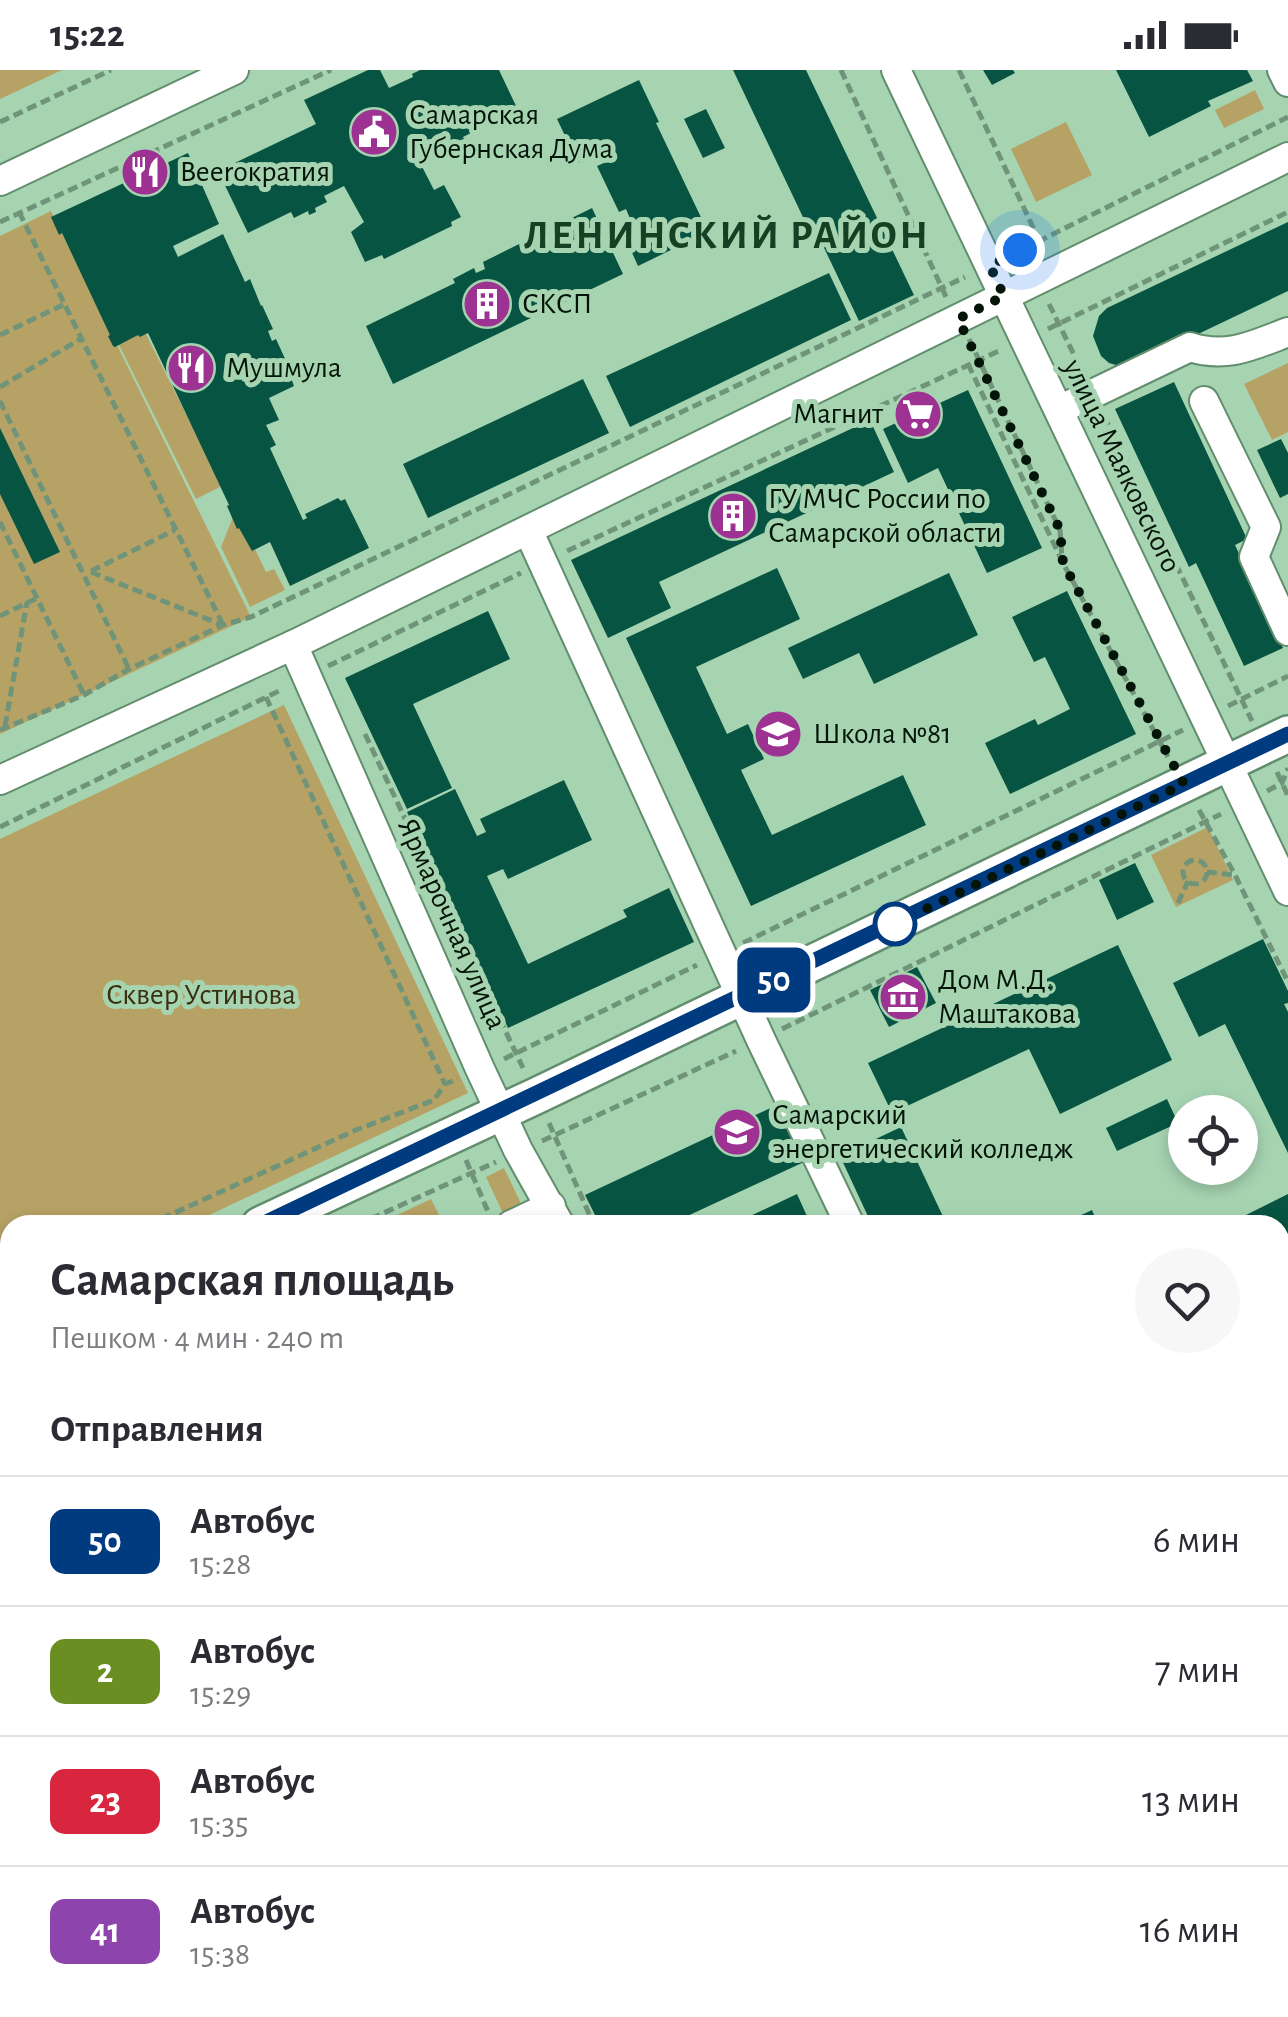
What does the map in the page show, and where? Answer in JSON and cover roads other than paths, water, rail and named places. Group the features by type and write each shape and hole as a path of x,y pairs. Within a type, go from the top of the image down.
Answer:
{"main road":[{"path":"281,1215 538,1096 1184,784 1228,764 1280,749"}],"street":[{"path":"0,182 234,70"},
{"name":"улица Маяковского","path":"896,70 1288,890"},
{"path":"1282,70 1288,82"},
{"path":"0,780 293,644 1288,157"},
{"path":"1059,410 1190,347 1211,354 1252,346 1288,332"},
{"path":"1204,401 1266,527 1254,557 1288,631"},
{"path":"528,530 845,1215"},
{"name":"Ярмарочная улица","path":"293,644 480,1069 554,1215"}],"place":[{"name":"Самарская Губернская Дума","path":"374,132"},
{"name":"Beerократия","path":"145,172"},
{"name":"СКСП","path":"487,304"},
{"name":"Мушмула","path":"191,368"},
{"name":"Магнит","path":"918,414"},
{"name":"ГУ МЧС России по Самарской области","path":"733,516"},
{"name":"Школа №81","path":"778,734"},
{"name":"Дом М.Д. Маштакова","path":"903,997"},
{"name":"Самарский энергетический колледж","path":"737,1132"}],"district":[{"name":"ЛЕНИНСКИЙ РАЙОН","path":"727,236"}],"park label":[{"name":"Сквер Устинова","path":"201,995"}]}
